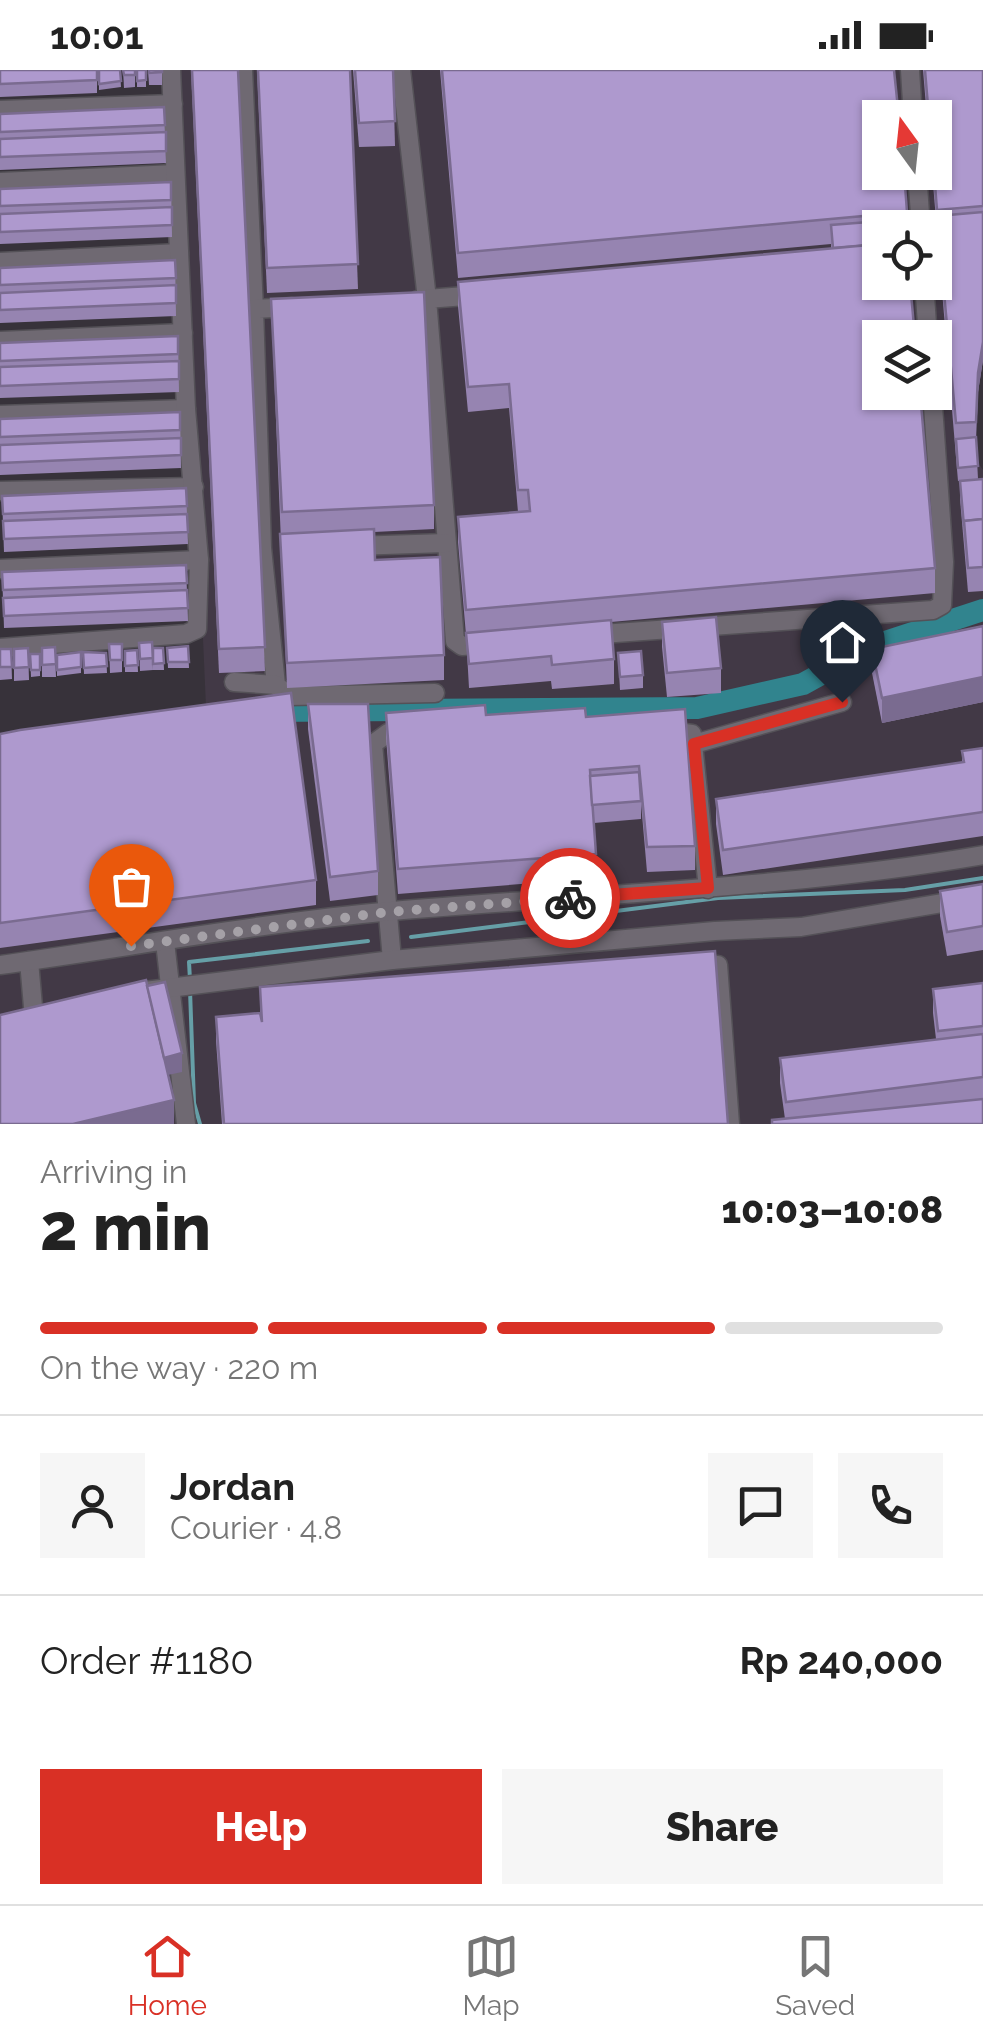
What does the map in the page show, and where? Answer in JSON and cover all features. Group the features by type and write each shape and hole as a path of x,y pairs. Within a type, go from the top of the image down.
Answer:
{"street":[{"path":"0,648 193,632 198,624 199,560 186,409 171,70"},
{"path":"243,70 254,309 272,548 276,685"},
{"path":"401,70 417,300 457,644 501,642"},
{"path":"910,70 912,100"},
{"path":"0,110 173,104"},
{"path":"0,182 175,174"},
{"path":"0,262 179,253"},
{"path":"417,300 506,293"},
{"path":"254,309 311,306"},
{"path":"0,341 183,333"},
{"path":"0,415 186,409"},
{"path":"560,638 933,610 942,605 944,562 933,410"},
{"path":"0,491 194,487"},
{"path":"336,546 446,543"},
{"path":"0,569 199,560"},
{"path":"234,682 276,685 289,696 435,693"},
{"path":"694,744 842,702"},
{"path":"646,730 687,731 694,744 708,888"},
{"path":"392,955 374,744 388,733 423,731"},
{"path":"0,964 389,918 864,876 983,856"},
{"path":"120,997 178,984 392,955 715,930 801,928 983,896"},
{"path":"165,942 178,984 186,1124"},
{"path":"28,961 34,1018"},
{"path":"718,966 730,1124"}],"shaded area":[{"path":"178,70 983,70 983,338 973,388 973,455 983,470 983,1124 0,1124 0,737 206,707"}],"building":[{"path":"0,70 97,70 97,80 0,84"},
{"path":"99,70 120,70 121,81 99,84"},
{"path":"137,70 146,70 146,80 137,81"},
{"path":"192,70 238,70 265,647 219,649"},
{"path":"258,70 350,70 358,264 267,268"},
{"path":"355,70 393,70 395,121 359,123"},
{"path":"442,70 894,70 897,100 862,100 862,190 905,190 907,210 862,210 862,216 458,253"},
{"path":"925,70 983,70 983,206 937,210 935,190 952,190 952,100 928,100"},
{"path":"164,107 165,125 0,132 0,114"},
{"path":"166,132 166,151 0,157 0,139"},
{"path":"171,182 171,200 0,206 0,189"},
{"path":"172,207 172,225 0,232 0,214"},
{"path":"983,212 983,342 976,422 956,423 952,320 947,320 945,300 952,300 952,215"},
{"path":"862,223 862,246 833,248 831,225"},
{"path":"862,246 862,300 912,300 913,320 862,320 862,410 922,410 935,568 466,610 458,517 530,511 528,490 518,490 509,384 468,387 458,282"},
{"path":"175,260 176,278 0,285 0,268"},
{"path":"176,285 176,303 0,310 0,293"},
{"path":"424,292 434,505 282,512 271,299"},
{"path":"178,336 178,354 0,361 0,343"},
{"path":"179,361 179,379 0,386 0,367"},
{"path":"180,412 180,430 0,437 0,419"},
{"path":"976,437 978,466 958,468 956,439"},
{"path":"181,438 181,455 0,463 0,445"},
{"path":"983,479 983,519 964,521 964,526 960,481"},
{"path":"186,488 187,506 3,514 2,496"},
{"path":"187,514 188,532 4,539 3,521"},
{"path":"983,519 983,567 968,568 964,521"},
{"path":"374,529 375,560 440,557 444,655 287,663 280,534"},
{"path":"186,565 187,583 3,590 2,572"},
{"path":"187,590 188,608 4,616 3,598"},
{"path":"716,617 721,668 667,673 662,622"},
{"path":"611,620 614,659 552,665 551,656 469,664 466,633"},
{"path":"983,626 983,677 882,698 872,649"},
{"path":"152,642 153,658 140,659 139,643"},
{"path":"109,644 122,644 122,660 110,660"},
{"path":"188,646 189,662 168,662 167,648"},
{"path":"55,647 56,664 42,665 42,648"},
{"path":"28,648 29,667 14,668 14,649"},
{"path":"153,648 163,648 164,663 153,664"},
{"path":"0,649 11,649 12,667 0,667"},
{"path":"137,650 138,665 125,666 125,651"},
{"path":"641,651 643,675 620,677 618,653"},
{"path":"81,652 81,667 57,670 57,655"},
{"path":"83,652 106,653 107,666 84,668"},
{"path":"30,654 40,654 40,670 31,670"},
{"path":"291,693 316,880 0,923 0,734"},
{"path":"308,704 368,704 378,871 330,877"},
{"path":"485,705 486,715 585,708 586,717 685,709 695,846 647,847 639,766 590,770 596,854 398,869 386,713"},
{"path":"983,748 983,812 723,850 716,799 964,762 962,751"},
{"path":"639,772 641,801 592,805 590,776"},
{"path":"983,884 983,926 947,932 940,891"},
{"path":"715,951 728,1124 224,1124 216,1017 260,1013 262,1022 260,987"},
{"path":"146,980 174,1100 73,1124 0,1124 0,1015"},
{"path":"165,982 182,1053 164,1058 147,986"},
{"path":"983,983 983,1026 938,1031 933,989"},
{"path":"983,1034 983,1077 786,1102 780,1058"},
{"path":"983,1099 983,1124 772,1124 772,1120"}],"waterway":[{"path":"266,711 697,708 803,684 870,647 983,610"},
{"path":"411,937 718,898 905,890 983,878"},
{"path":"190,980 189,962 368,941"},
{"path":"190,990 194,1103 200,1124"}],"way so far":[{"path":"131,946 388,912 570,898"}],"route":[{"path":"570,898 708,888 694,744 842,702"}]}
